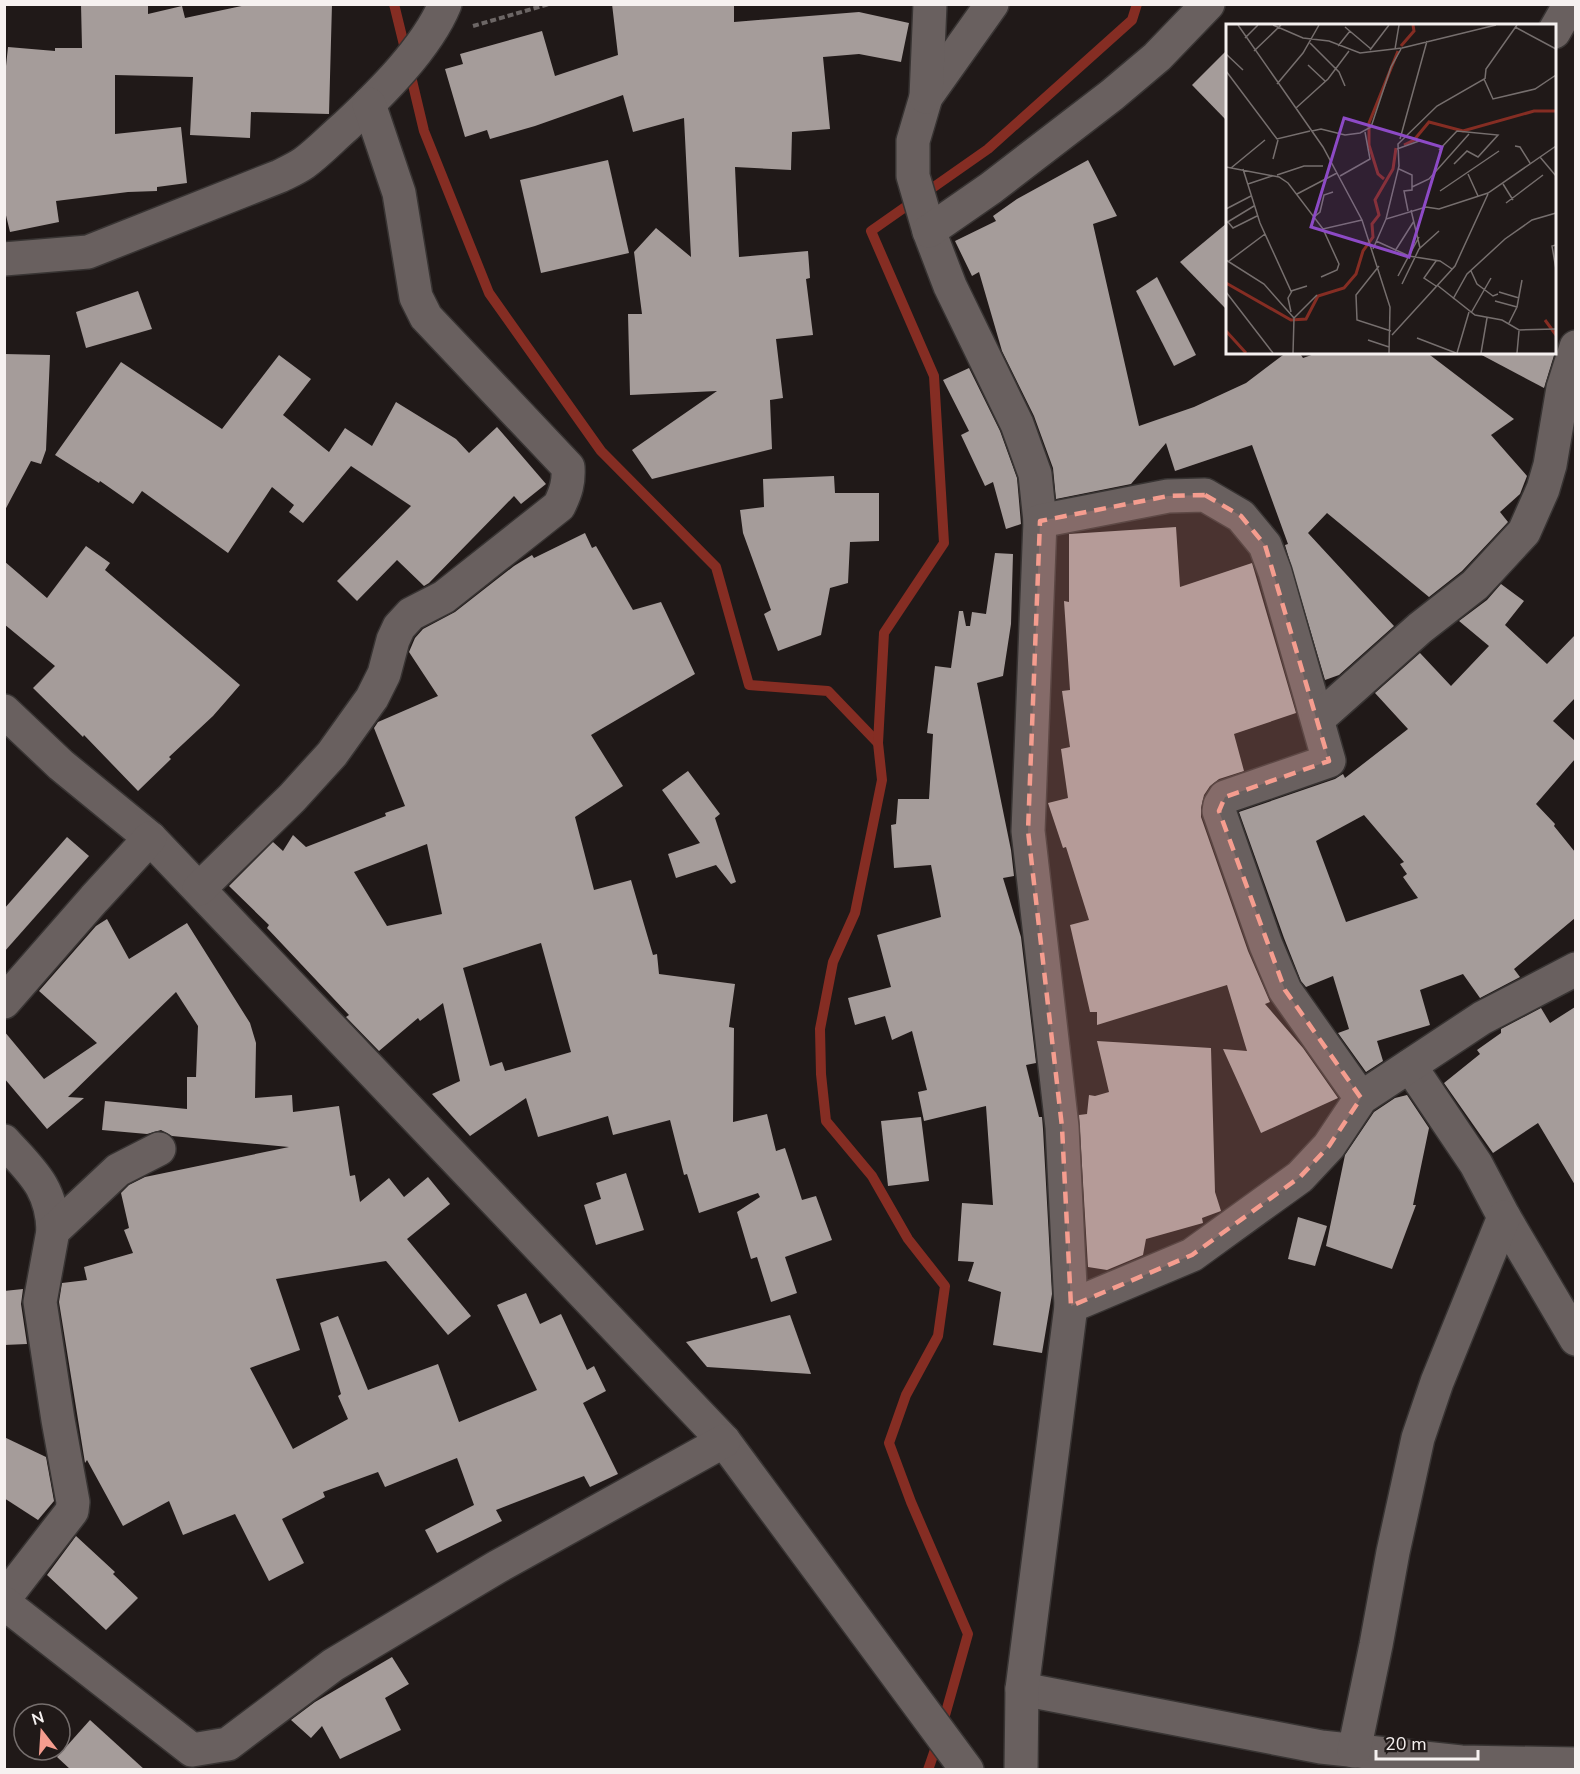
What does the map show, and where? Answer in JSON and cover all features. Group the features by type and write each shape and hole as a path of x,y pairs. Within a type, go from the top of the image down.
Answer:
{"street":[{"path":"4,260 88,252 280,176 303,163 369,104 424,40 441,15 445,4"},
{"path":"930,4 926,97 914,141 913,176 928,228 955,296 1017,424 1035,474 1040,521 1028,831 1062,1127 1071,1306 1022,1689 1021,1770"},
{"path":"926,97 992,4"},
{"path":"928,228 991,188 1112,94 1157,57 1208,4"},
{"path":"1556,28 1570,4"},
{"path":"199,889 292,798 332,754 372,698 384,674 399,627 411,615 444,597 559,506 566,492 568,467 426,317 416,297 399,193 369,104"},
{"path":"1318,719 1420,628 1475,585 1524,532 1543,489 1550,465 1563,387 1575,347"},
{"path":"1040,521 1178,496 1206,495 1241,516 1265,545 1275,572 1329,761 1225,797 1219,811 1266,945 1285,990 1361,1098"},
{"path":"4,711 61,765 150,838 724,1441 967,1770"},
{"path":"4,1002 150,838"},
{"path":"1071,1306 1192,1255 1299,1177 1329,1146 1361,1098 1482,1018 1575,969"},
{"path":"1410,1066 1476,1164 1575,1339"},
{"path":"4,1141 46,1191 53,1214 53,1230 40,1302 57,1420 73,1502 72,1511 4,1601 201,1760 228,1744 333,1665 497,1567 724,1441"},
{"path":"53,1230 118,1170 159,1149"},
{"path":"1354,1751 1418,1438 1437,1382 1504,1217"},
{"path":"1022,1689 1246,1734 1354,1751 1461,1762 1575,1764"}],"path":[{"path":"424,40 549,4"}],"highlighted area":[{"path":"1205,495 1241,516 1265,545 1329,761 1225,797 1219,811 1285,990 1361,1098 1329,1146 1300,1177 1192,1255 1071,1306 1062,1127 1028,831 1040,521 1168,496"}],"building":[{"path":"81,4 148,4 148,14 182,6 185,18 251,4 332,4 329,114 251,112 250,138 190,135 193,77 115,75 115,134 181,127 187,183 157,187 157,191 128,192 56,201 59,222 10,232 4,207 4,85 8,47 55,51 55,48 82,48"},
{"path":"612,4 734,4 734,22 859,12 909,23 901,62 859,54 823,57 830,129 792,132 791,170 735,167 739,257 808,251 810,278 806,279 813,335 776,339 783,398 770,400 772,449 652,479 632,450 717,391 630,395 628,314 642,314 634,252 656,228 691,257 684,118 633,132 623,95 490,139 487,130 465,137 445,69 463,64 460,54 542,31 555,76 618,55"},
{"path":"1226,51 1226,120 1192,85"},
{"path":"608,160 629,253 541,273 520,180"},
{"path":"1088,160 1117,216 1093,224 1139,426 1194,407 1246,383 1284,354 1300,354 1303,358 1314,354 1429,354 1514,419 1491,435 1527,476 1520,494 1500,512 1508,522 1462,571 1429,597 1327,513 1308,533 1394,626 1339,675 1325,680 1285,545 1288,544 1252,445 1175,471 1166,443 1131,484 1056,499 1053,468 1034,416 1002,351 979,272 972,276 955,241 996,221 993,216 1017,199"},
{"path":"1226,224 1226,309 1180,262"},
{"path":"1157,277 1196,355 1174,366 1136,291"},
{"path":"138,291 152,329 86,348 76,312"},
{"path":"4,354 50,355 46,450 41,464 31,461 4,512"},
{"path":"1480,354 1554,354 1544,388"},
{"path":"279,355 311,379 283,415 329,452 345,428 372,446 396,402 456,439 469,453 497,427 546,484 521,504 514,496 429,583 424,586 397,560 357,601 337,581 411,506 351,466 303,523 289,512 294,505 272,487 228,553 142,491 133,504 100,481 99,483 55,455 121,362 222,429"},
{"path":"969,368 1000,431 1017,478 1021,524 1006,529 993,482 985,486 961,435 969,431 943,380"},
{"path":"834,476 835,493 879,493 879,541 850,542 848,583 830,588 821,635 778,651 764,614 771,610 743,533 740,510 764,507 763,479"},
{"path":"1176,527 1180,587 1252,563 1296,713 1234,734 1244,771 1219,779 1210,786 1204,795 1201,808 1201,817 1248,951 1270,1002 1265,1004 1303,1048 1338,1098 1261,1133 1223,1049 1247,1051 1227,985 1097,1025 1097,1012 1090,1012 1070,925 1089,920 1066,847 1063,848 1048,803 1068,798 1061,749 1070,747 1062,691 1070,690 1064,601 1069,602 1069,534"},
{"path":"585,533 592,548 596,546 633,610 661,602 695,674 591,735 623,786 575,817 594,890 631,880 653,955 657,954 659,974 735,984 729,1027 734,1028 733,1122 767,1114 776,1151 785,1148 802,1200 816,1196 832,1240 785,1257 797,1293 771,1302 757,1257 751,1259 737,1212 760,1197 758,1193 699,1213 687,1174 684,1175 670,1120 613,1135 608,1116 538,1137 526,1098 470,1136 432,1094 460,1081 443,1003 420,1021 418,1018 379,1051 346,1017 349,1015 267,928 269,925 229,886 273,842 283,851 293,835 306,847 386,816 385,813 405,806 374,728 378,722 438,696 409,652 415,638 423,629 455,612 514,566 532,555 534,558","holes":["427,844 442,914 387,926 354,872","541,943 571,1052 505,1071 502,1062 490,1066 463,968"]},
{"path":"86,546 110,563 105,570 240,685 213,716 169,757 171,759 138,791 84,735 83,737 33,688 55,666 4,624 4,561 47,598"},
{"path":"995,553 1013,554 1011,624 1003,676 977,683 1011,850 1014,876 1003,878 1021,937 1036,1063 1026,1065 1039,1117 1042,1117 1052,1294 1042,1353 993,1345 1001,1292 968,1281 974,1262 958,1261 962,1203 993,1205 986,1106 924,1121 918,1092 927,1090 912,1031 892,1040 885,1016 855,1025 848,998 891,987 877,935 941,917 931,865 894,868 891,825 896,824 898,799 929,799 933,734 927,733 935,666 951,668 959,611 963,611 966,626 970,626 972,612 986,614"},
{"path":"1501,584 1524,601 1505,625 1547,664 1575,635 1575,698 1553,721 1575,741 1575,759 1536,804 1555,824 1554,826 1575,852 1575,918 1514,969 1520,977 1480,998 1463,974 1420,990 1430,1025 1377,1041 1383,1061 1366,1072 1338,1033 1349,1029 1333,976 1306,987 1301,981 1239,812 1335,779 1343,774 1345,778 1408,729 1375,693 1420,653 1451,686 1489,646 1459,621 1487,600","holes":["1364,815 1404,862 1400,864 1407,874 1403,877 1418,898 1346,922 1316,841"]},
{"path":"688,771 720,814 715,818 736,882 731,884 716,865 676,878 668,854 700,843 662,790"},
{"path":"67,837 89,856 4,952 4,909"},
{"path":"107,919 129,959 187,923 250,1023 256,1043 255,1098 292,1095 293,1112 339,1106 350,1176 355,1175 360,1202 389,1178 404,1197 428,1177 450,1204 407,1239 471,1316 448,1335 386,1261 276,1279 300,1350 250,1368 293,1449 348,1419 338,1396 341,1394 320,1323 338,1316 368,1390 438,1364 459,1422 537,1390 497,1305 526,1293 540,1324 561,1314 587,1370 594,1366 606,1391 583,1403 618,1474 590,1487 584,1476 496,1510 502,1521 437,1553 425,1530 474,1505 457,1458 385,1487 378,1472 323,1492 325,1497 282,1519 304,1563 269,1581 235,1514 183,1535 169,1501 123,1526 87,1460 85,1463 59,1302 62,1283 87,1280 84,1267 133,1253 124,1230 129,1228 121,1193 129,1185 145,1177 289,1147 172,1136 161,1130 147,1134 102,1130 105,1101 187,1109 187,1077 196,1077 198,1026 176,992 68,1097 84,1098 47,1129 4,1078 4,1031 44,1079 97,1043 39,991 96,926"},
{"path":"1575,1007 1575,1185 1538,1123 1493,1153 1444,1083 1480,1054 1477,1050 1501,1033 1501,1029 1541,1008 1550,1023"},
{"path":"1097,1041 1211,1048 1215,1192 1221,1211 1202,1218 1203,1223 1146,1239 1143,1255 1107,1270 1088,1267 1079,1115 1087,1114 1089,1095 1095,1096 1109,1092"},
{"path":"1407,1095 1429,1128 1413,1205 1416,1205 1392,1269 1326,1246 1345,1155 1374,1112 1395,1098"},
{"path":"921,1117 929,1181 888,1186 881,1121"},
{"path":"626,1173 644,1230 596,1245 584,1205 601,1199 596,1183"},
{"path":"1298,1217 1327,1226 1315,1266 1288,1259"},
{"path":"23,1289 21,1304 27,1344 4,1345 4,1291"},
{"path":"790,1315 811,1374 707,1367 686,1342"},
{"path":"4,1437 46,1457 54,1501 38,1520 4,1498"},
{"path":"76,1536 115,1572 113,1574 138,1598 106,1630 47,1575"},
{"path":"392,1657 409,1684 385,1698 401,1730 340,1759 322,1726 311,1738 291,1720 315,1702"},
{"path":"90,1720 145,1770 71,1770 62,1762 72,1762 72,1740"}],"waterway":[{"path":"394,4 406,53"},
{"path":"942,1726 968,1634 911,1502 889,1443 906,1395 938,1336 945,1286 908,1239 872,1176 826,1121 821,1074 820,1029 833,962 855,913 882,780 878,743 884,633 944,543 934,376 871,231 988,149 1132,20 1137,4"},
{"path":"409,68 424,131 489,293 601,451 716,567 749,685 828,691 878,743"},
{"path":"928,1770 938,1741"}]}
